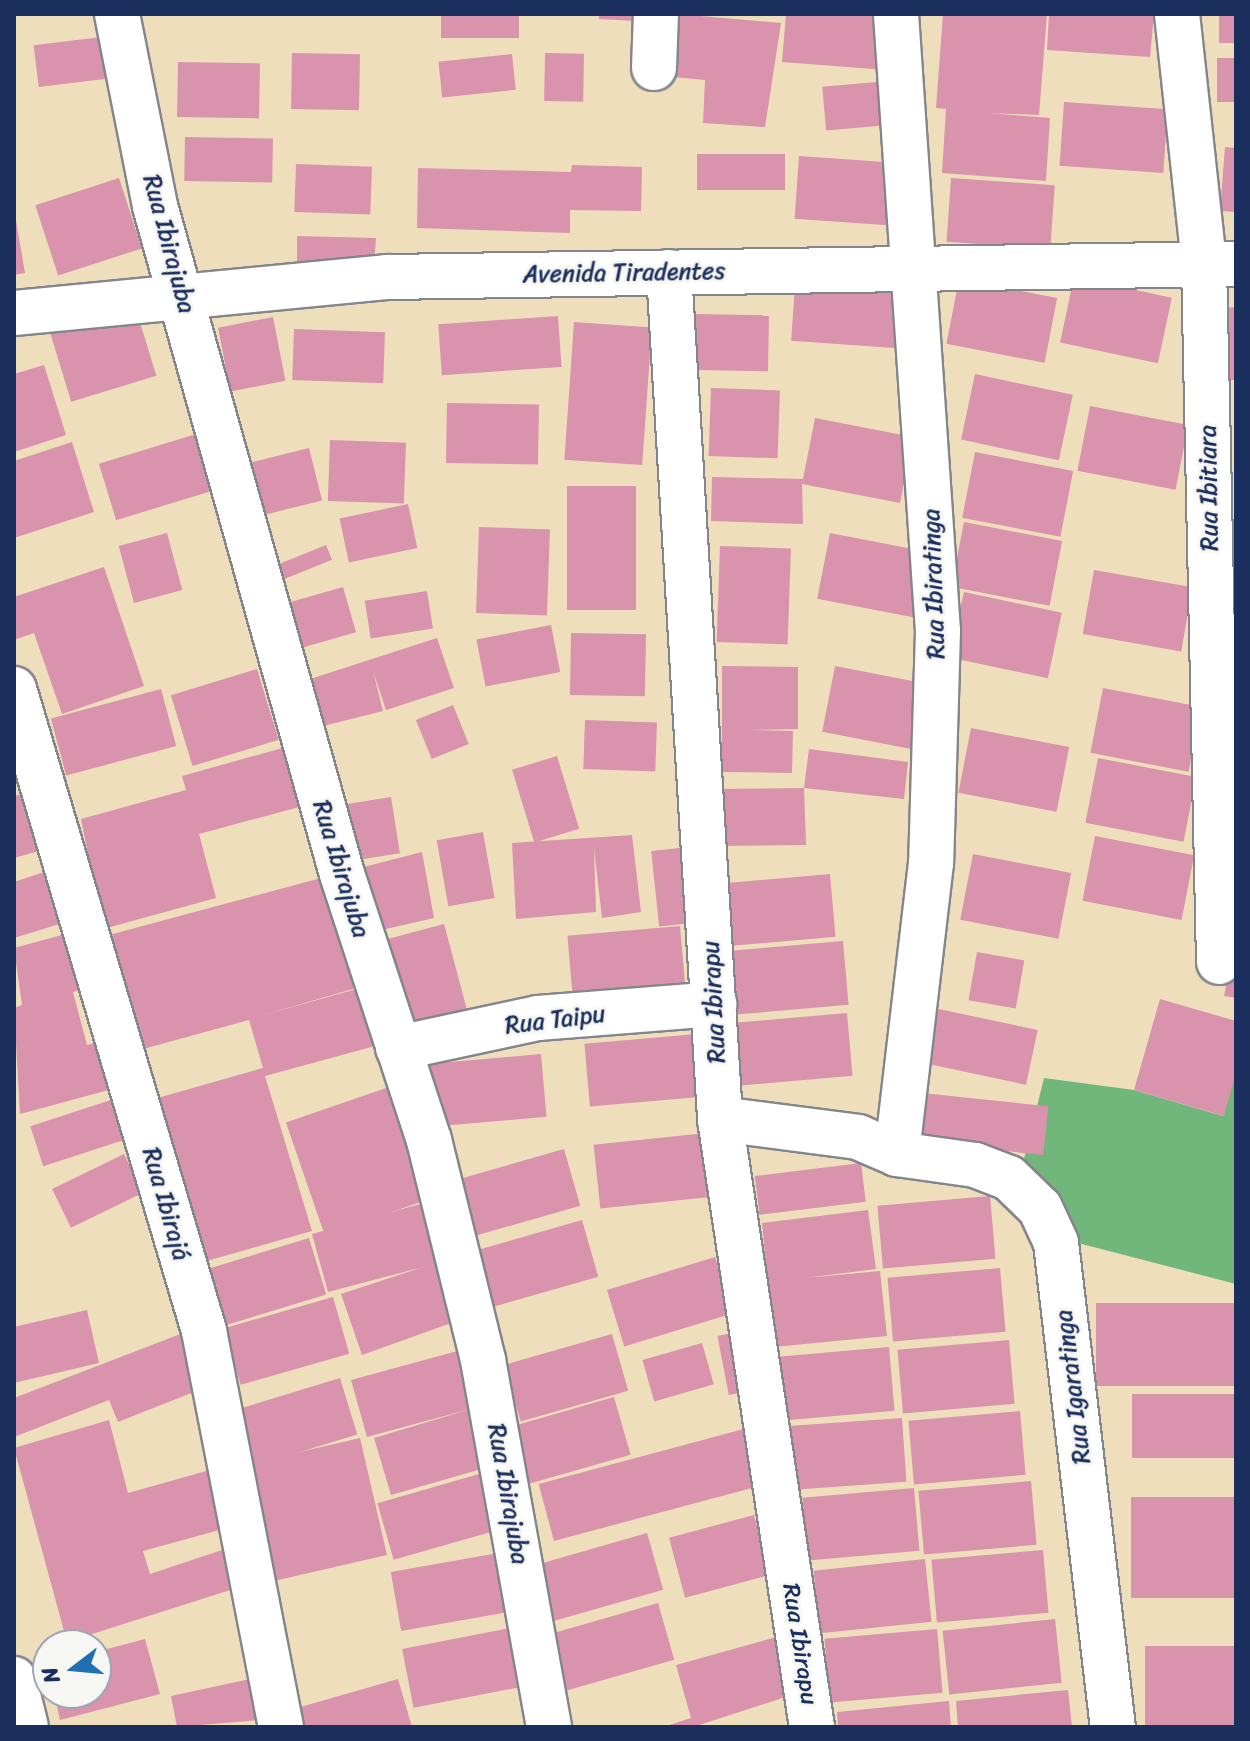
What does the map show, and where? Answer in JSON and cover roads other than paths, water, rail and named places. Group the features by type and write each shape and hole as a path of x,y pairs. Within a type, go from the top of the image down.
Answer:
{"street":[{"name":"Rua Ibirajuba","path":"117,14 155,206 182,292 317,789 398,1048 483,1360 549,1727"},
{"path":"654,68 656,14"},
{"name":"Rua Ibiratinga","path":"896,14 918,265 938,631 931,863 897,1154"},
{"name":"Rua Ibitiara","path":"1177,14 1220,264 1219,962"},
{"name":"Avenida Tiradentes","path":"14,313 182,292 387,277 918,265 1220,264"},
{"name":"Rua Ibirapu","path":"669,272 720,1119 812,1727"},
{"name":"Rua Ibirajá","path":"14,689 204,1331 281,1727"},
{"name":"Rua Taipu","path":"398,1048 538,1018 714,1004"},
{"name":"Rua Igaratinga","path":"720,1119 858,1137 897,1154 1009,1178 1040,1208 1056,1243 1113,1727"},
{"path":"14,1679 26,1727"}]}
